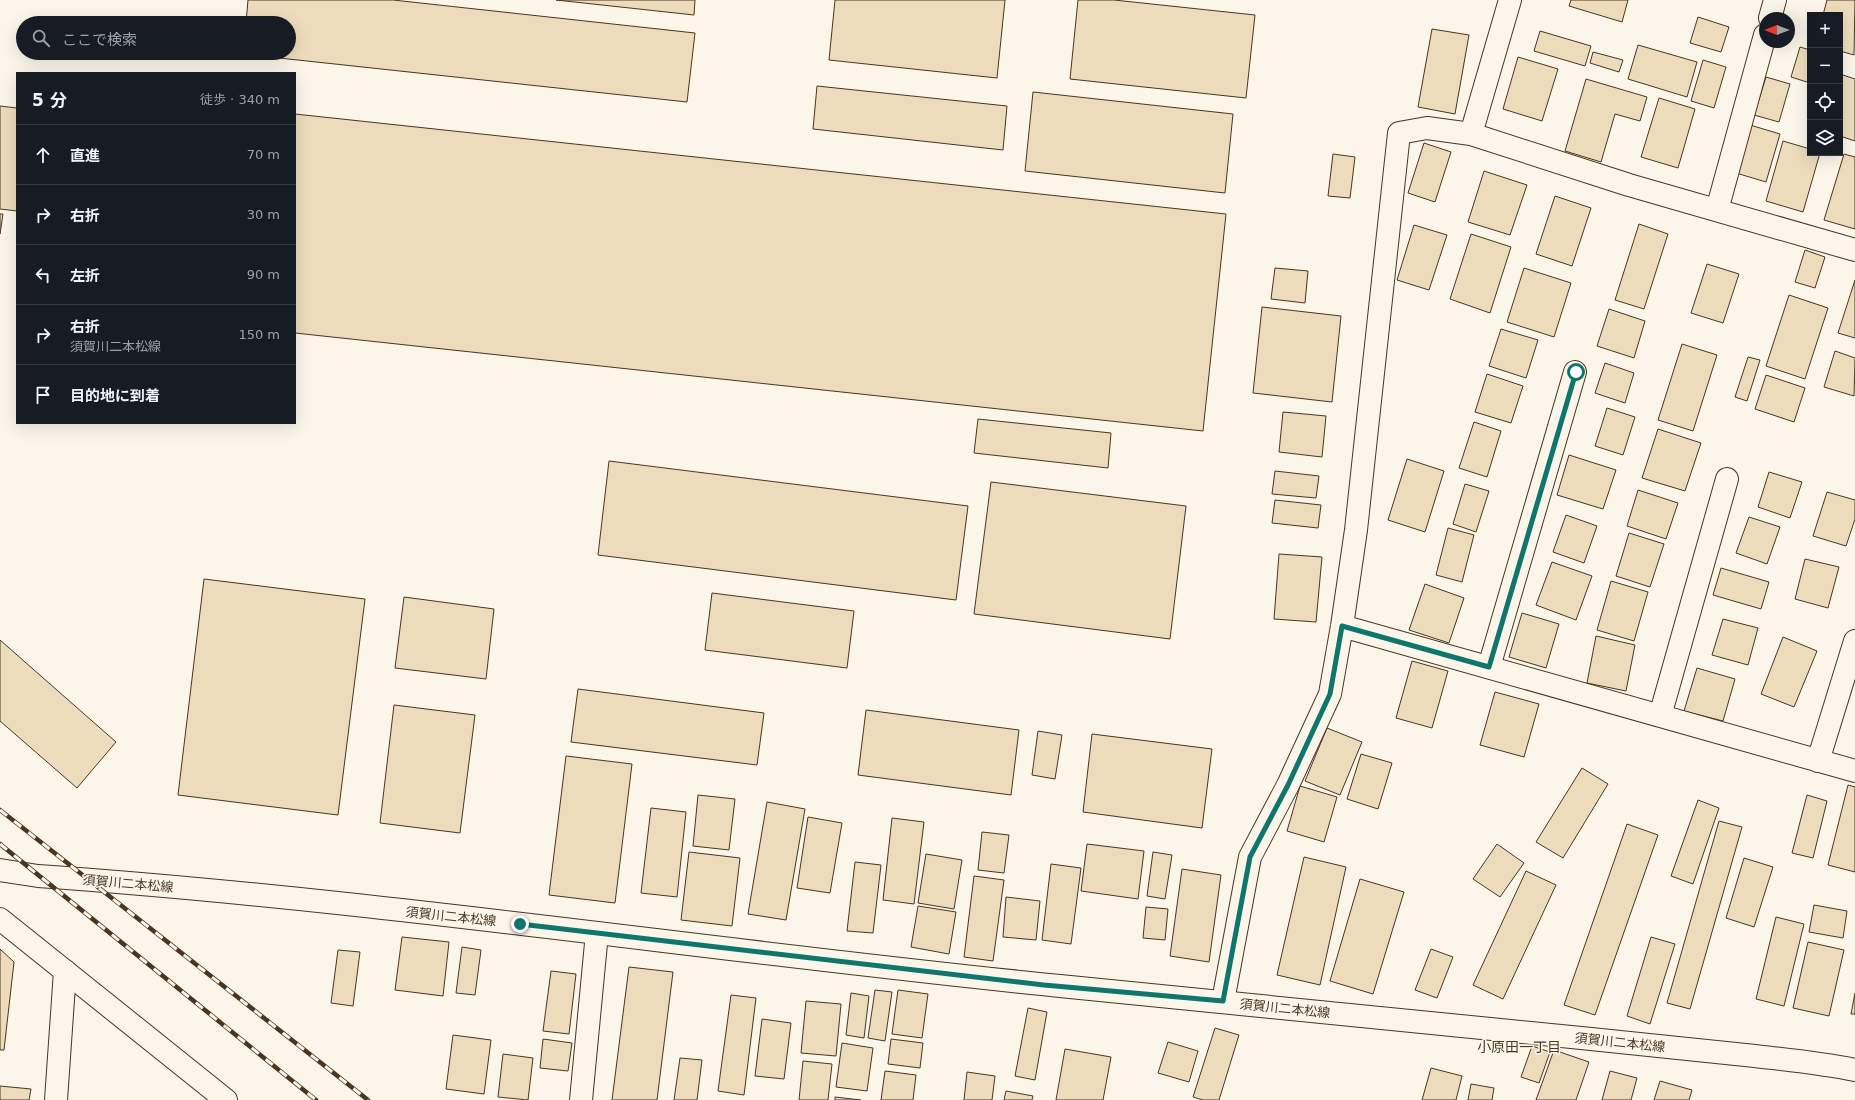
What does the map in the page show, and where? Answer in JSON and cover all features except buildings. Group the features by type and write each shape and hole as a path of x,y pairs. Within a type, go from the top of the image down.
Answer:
{"street":[{"path":"1471,134 1510,0"},
{"path":"1772,12 1775,0"},
{"path":"1717,210 1761,48"},
{"path":"1223,1001 1250,857 1288,785 1330,694 1342,626 1357,522 1399,132 1428,128 1471,134 1629,185 1855,250"},
{"path":"1489,667 1576,372"},
{"path":"1660,716 1726,479"},
{"path":"1342,626 1855,772"},
{"path":"1818,761 1855,641"},
{"name":"須賀川二本松線","path":"0,870 38,876 267,895 597,932 1044,985 1223,1001 1307,1012 1390,1018 1828,1064 1855,1070"},
{"path":"0,918 226,1100"},
{"path":"581,1100 597,932"},
{"path":"56,1100 65,971"}],"railway":[{"path":"0,810 368,1100"},
{"path":"0,844 316,1100"}],"district":[{"name":"小原田一丁目","path":"1519,1047"}],"route":[{"path":"520,924 1044,985 1223,1001 1250,857 1288,785 1330,694 1342,626 1489,667 1576,372"}]}
